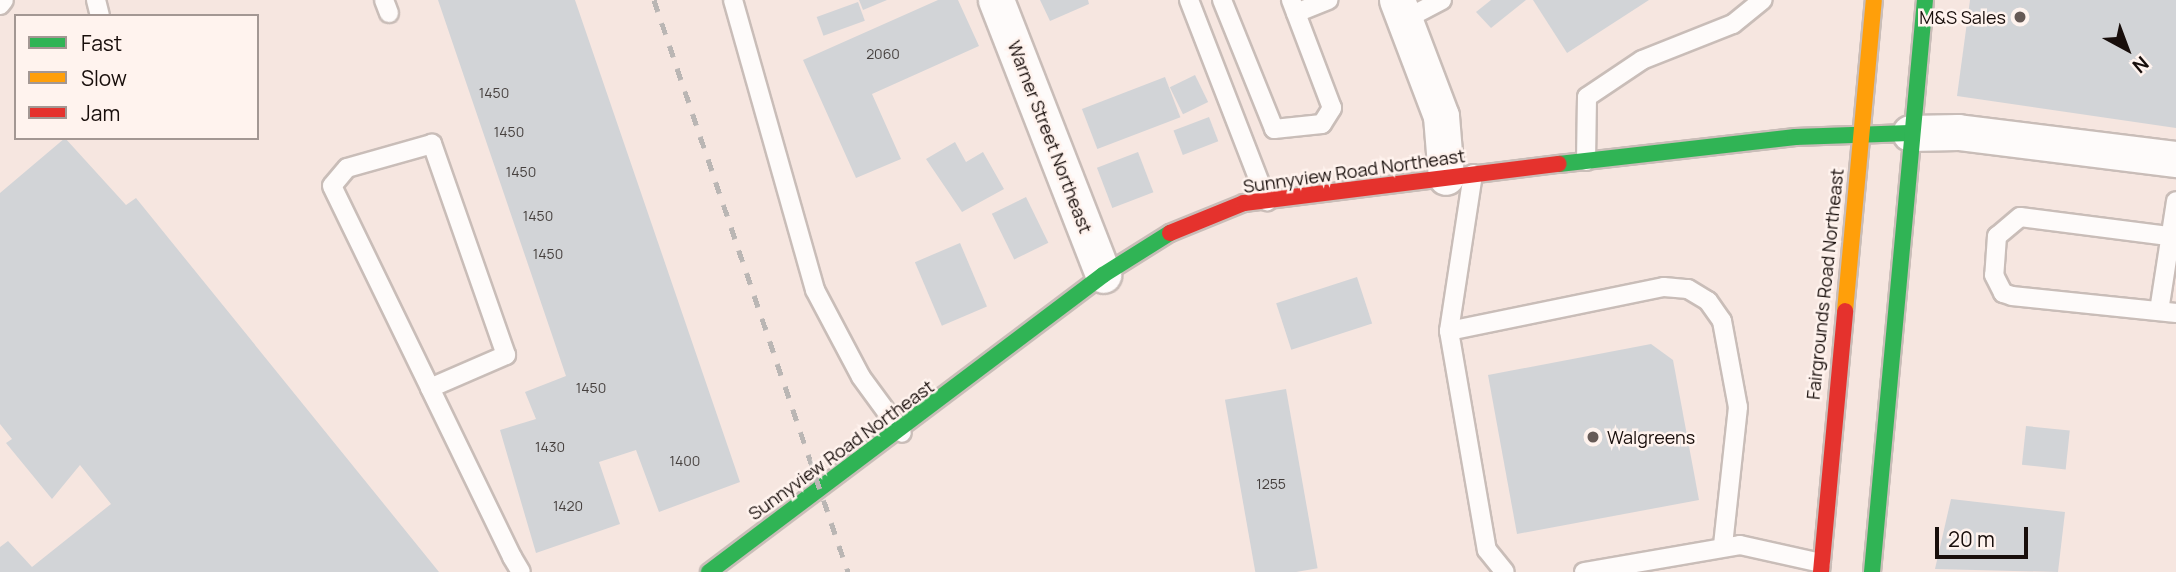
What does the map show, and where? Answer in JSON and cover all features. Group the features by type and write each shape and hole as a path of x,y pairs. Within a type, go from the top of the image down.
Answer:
{"main road":[{"name":"Fairgrounds Road Northeast","path":"1821,568 1858,134 1874,0"},
{"path":"1872,572 1910,133 1925,0"},
{"name":"Sunnyview Road Northeast","path":"709,572 902,433 1103,275 1189,221 1267,201 1459,176 1858,134 1910,133"}],"street":[{"name":"Warner Street Northeast","path":"996,0 1103,275"},
{"path":"1400,10 1441,116 1459,176"},
{"path":"1910,133 1958,132 2176,159"}],"lane":[{"path":"0,5 5,0"},
{"path":"733,0 815,290 861,377 902,433"},
{"path":"1189,0 1267,201"},
{"path":"1222,0 1274,130 1322,124 1332,108 1294,6 1328,0"},
{"path":"1400,10 1442,0"},
{"path":"1586,161 1587,97 1642,60 1733,23 1763,0"},
{"path":"429,388 506,355 432,144 347,168 332,186 429,388 521,572"},
{"path":"1459,176 1449,331 1487,550 1506,572"},
{"path":"2172,237 2020,217 1997,236 1994,275 2003,293 2167,312 2176,201"},
{"path":"1449,331 1664,287 1689,289 1708,301 1722,321 1738,408 1723,546"},
{"path":"1584,572 1723,546 1774,549 1821,568"}],"building":[{"path":"438,0 575,0 740,482 659,512 636,450 599,462 620,524 536,553 500,430 536,419 525,392 566,376"},
{"path":"859,0 887,0 863,10"},
{"path":"938,0 958,0 979,46 872,94 901,159 856,178 803,60"},
{"path":"1040,0 1088,0 1089,4 1050,21"},
{"path":"1491,0 1526,0 1491,28 1476,12"},
{"path":"1533,0 1649,0 1567,53"},
{"path":"1970,0 2176,0 2176,128 1957,96"},
{"path":"858,2 865,21 823,36 817,17"},
{"path":"1195,75 1208,102 1183,114 1170,87"},
{"path":"1165,77 1180,117 1097,149 1082,109"},
{"path":"1209,117 1218,141 1183,155 1174,131"},
{"path":"63,140 67,140 126,205 136,198 439,572 0,572 0,547 8,541 32,567 111,504 80,465 52,499 6,443 12,439 0,424 0,193"},
{"path":"955,142 966,162 983,152 1004,189 962,212 926,159"},
{"path":"1138,152 1153,192 1112,208 1097,168"},
{"path":"1026,197 1048,243 1014,259 992,214"},
{"path":"960,243 987,307 942,326 915,262"},
{"path":"1357,277 1372,324 1291,350 1276,303"},
{"name":"Walgreens","path":"1651,344 1673,360 1699,500 1517,534 1488,375"},
{"path":"1286,389 1318,568 1296,572 1255,572 1225,400"},
{"path":"2026,426 2070,431 2066,469 2022,465"},
{"path":"1951,499 2065,512 2058,572 1935,569"}],"railway":[{"path":"654,0 848,572"}],"traffic: fast":[{"path":"1872,572 1925,0"},
{"path":"1559,164 1795,137 1910,133"},
{"path":"709,572 1103,275 1170,233"}],"traffic: slow":[{"path":"1845,311 1874,0"}],"traffic: jam":[{"path":"1170,233 1244,203 1559,164"},
{"path":"1821,572 1845,311"}],"place":[{"name":"M&S Sales","path":"2020,17"},
{"name":"Walgreens","path":"1593,437"}]}
